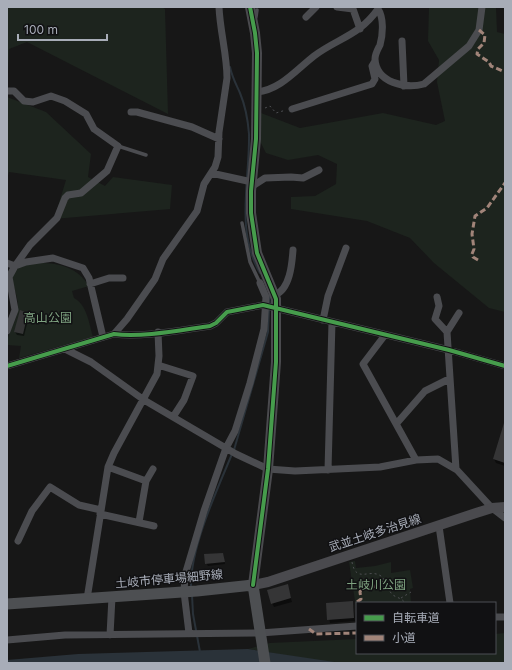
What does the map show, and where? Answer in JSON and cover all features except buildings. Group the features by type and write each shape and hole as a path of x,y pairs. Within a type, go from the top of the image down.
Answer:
{"main road":[{"name":"土岐市停車場細野線","path":"7,604 253,585"},
{"path":"253,585 265,663"}],"street":[{"path":"114,334 127,319 155,279 163,260 197,211 204,184 212,173 218,157 227,65 220,29 219,7"},
{"path":"306,18 316,7"},
{"path":"337,7 353,9 360,29"},
{"path":"375,61 385,78 404,86 424,84 469,46 479,30 482,7"},
{"path":"256,92 265,91 276,86 314,56 360,29 369,21 378,8"},
{"path":"292,109 372,84 375,79 372,66 375,61 383,33 378,8"},
{"path":"253,9 257,53 257,110 249,183 251,213 255,262 275,296"},
{"path":"402,41 404,86"},
{"path":"7,91 14,91 24,100 33,102 51,96 65,101 86,114 94,129 118,146 107,171 81,193 68,195 57,218 30,245 15,266 9,277 15,310 7,331"},
{"path":"130,112 137,112 185,125 219,139"},
{"path":"212,173 257,184 265,178 303,178 319,170"},
{"path":"323,320 328,296 346,248"},
{"path":"191,633 189,591 185,575 192,547 230,451 270,306 275,296 286,283 290,272 294,250"},
{"path":"7,263 15,266 26,262 58,258 83,268 87,273 103,337"},
{"path":"90,284 109,278 124,278"},
{"path":"253,585 268,469 276,362 270,306 260,283"},
{"path":"436,297 439,306 434,319 447,332"},
{"path":"7,366 66,350 114,334 121,335 158,332 210,326 216,324 227,312 250,307 270,306 449,350 505,366"},
{"path":"456,469 447,332 459,313"},
{"path":"328,470 332,322"},
{"path":"87,599 108,467 114,453 157,374 158,332"},
{"path":"385,335 363,364 397,423 416,460"},
{"path":"66,350 91,362 144,400 230,451 268,469 295,471 380,467 416,460 438,459 456,469 492,508 505,518"},
{"path":"158,365 193,376 184,400 173,417"},
{"path":"397,423 425,391 449,379"},
{"path":"108,467 146,481"},
{"path":"139,522 146,481 153,469"},
{"path":"18,541 32,511 50,487 79,505 154,526"},
{"name":"武並土岐多治見線","path":"253,585 268,582 492,508 505,507"},
{"path":"439,526 450,602"},
{"path":"110,635 112,597"},
{"path":"7,640 191,633 261,637 356,626"}],"lane":[{"path":"118,146 146,156"},
{"path":"242,223 255,262 260,283"}],"path":[{"path":"257,110 268,106 276,112 292,109"},
{"path":"350,555 355,572 360,574 374,573 380,576 386,581 391,593 404,602"},
{"path":"400,598 412,592"}],"green space":[{"path":"7,7 162,7 165,9 168,114 27,42 9,49 7,97"},
{"path":"429,7 496,7 497,32 505,34 505,312 489,308 434,263 410,238 367,221 291,209 291,197 315,196 336,184 337,164 318,155 288,160 266,153 260,141 261,113 300,128 383,113 436,125 445,121 437,82 439,60 428,41"},
{"path":"7,97 46,112 91,154 88,177 105,186 113,177 172,185 170,209 54,219 66,180 9,172 7,179"},
{"name":"高山公園","path":"40,263 55,264 68,268 80,275 85,280 89,286 72,291 74,298 85,310 93,337 19,358 21,346 7,345 18,311 18,302 12,275 21,265"},
{"name":"土岐川公園","path":"355,561 356,568 375,566 391,562 391,573 410,570 413,588 410,589 411,602 356,602 356,608 349,562"},
{"path":"505,633 505,663 333,663 248,649 270,643 356,639 356,654 496,654 496,634"}],"shaded area":[{"path":"248,649 341,663 7,663 7,660 78,654"}],"waterway":[{"path":"230,67 240,93 248,124 249,151 246,223 252,257 260,273"},
{"path":"269,295 270,305"},
{"path":"234,450 268,332 269,309"},
{"path":"191,587 195,555 200,537 212,502 232,454"},
{"path":"192,595 193,614 200,652"}],"marked path":[{"path":"479,30 485,35 484,43 478,49 477,54 489,62 491,66 505,72"},
{"path":"478,260 473,257 472,254 474,249 472,234 475,216 487,208 505,183"},
{"path":"357,602 361,599 360,592 362,588 372,587 391,580"},
{"path":"309,629 316,634 356,633"}],"cycle path":[{"path":"250,7 257,53 256,139 251,191 251,213 257,253 276,299 276,362 268,469 253,585"},
{"path":"7,366 114,334 149,334 210,326 216,323 227,312 263,305 449,350 505,366"}]}
